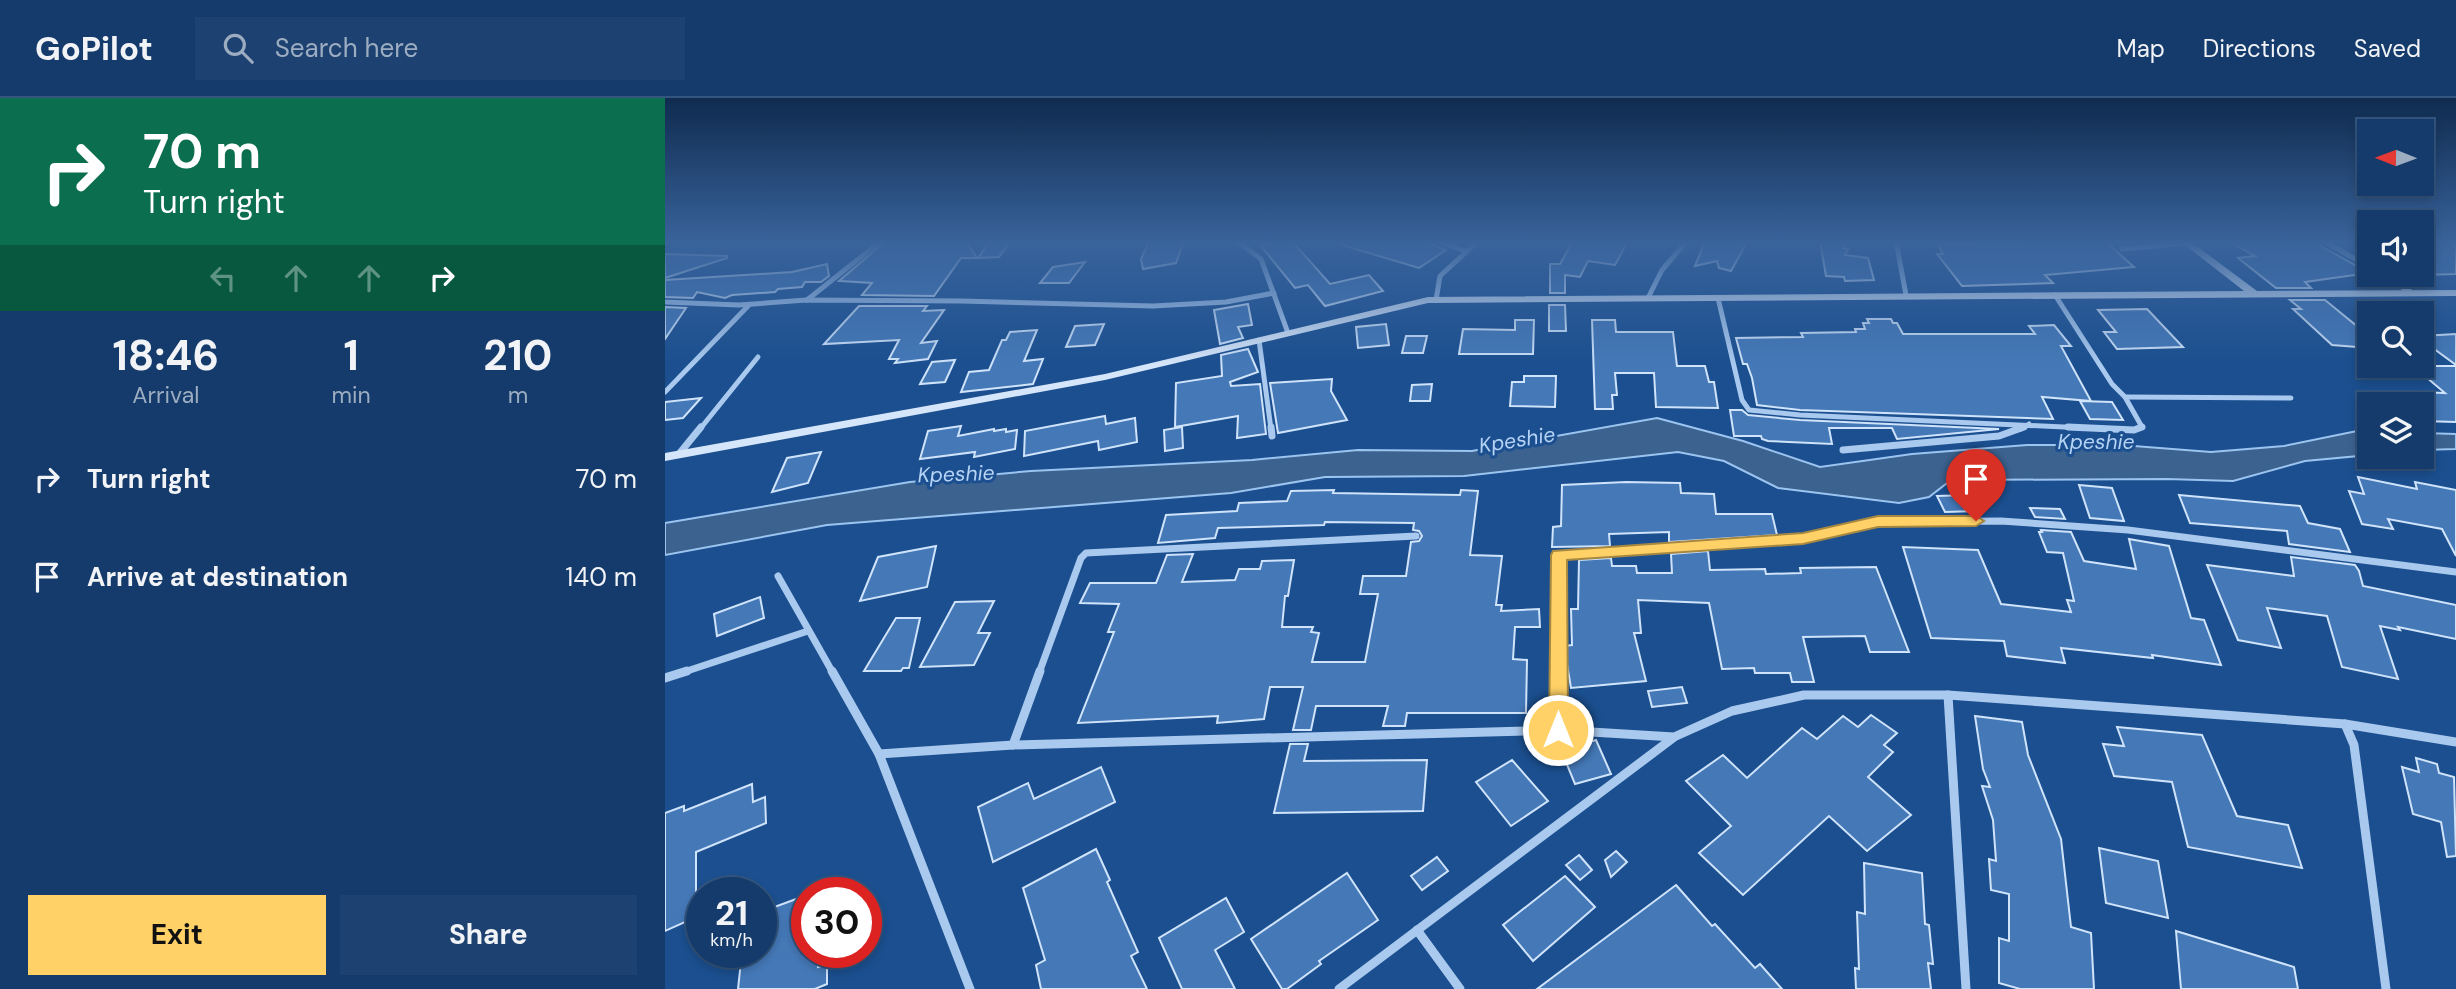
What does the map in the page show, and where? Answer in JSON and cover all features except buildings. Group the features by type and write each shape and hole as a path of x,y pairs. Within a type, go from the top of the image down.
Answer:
{"street":[{"path":"806,300 828,283"},
{"path":"1270,283 1288,333"},
{"path":"1436,300 1439,283"},
{"path":"1648,298 1656,283"},
{"path":"1904,283 1906,295"},
{"path":"2239,283 2254,294"},
{"path":"2402,287 2412,293"},
{"path":"665,302 749,305 806,300 1143,306 1226,302 1274,293"},
{"path":"665,457 1077,383 1417,302 1436,300 2456,293"},
{"path":"1718,298 1742,400 1749,410 1800,415 2134,430 2142,427 2125,397 2112,384 2055,295"},
{"path":"665,392 749,305"},
{"path":"1259,340 1272,436"},
{"path":"679,454 758,357"},
{"path":"2125,397 2291,398"},
{"path":"1843,450 1999,436 2029,424"},
{"path":"1558,730 1559,555 1803,539 1878,522 2001,521 2128,530 2456,572"},
{"path":"1013,745 1081,558 1086,553 1416,536"},
{"path":"778,576 879,754 971,989"},
{"path":"665,678 808,631"},
{"path":"1339,989 1674,737 1732,711 1804,695 1948,695 2345,724 2456,742"},
{"path":"1948,695 1966,989"},
{"path":"2345,724 2354,746 2386,989"},
{"path":"879,754 1013,745 1558,730 1674,737"},
{"path":"1417,930 1460,989"}],"water":[{"path":"1657,418 1743,441 1820,467 1912,454 2027,445 2121,445 2211,452 2284,446 2357,431 2357,456 2305,461 2233,481 1951,480 1929,497 1899,503 1778,488 1724,461 1678,452 1464,476 1325,477 1231,493 827,525 665,555 665,523 910,482 1031,471 1252,460 1358,450 1472,451"},
{"path":"2434,433 2456,434 2456,449 2434,450"}],"route":[{"path":"1558,730 1559,555 1803,539 1878,522 1976,521"}],"water label":[{"name":"Kpeshie","path":"1517,440"},
{"name":"Kpeshie","path":"2096,442"},
{"name":"Kpeshie","path":"956,474"}]}
